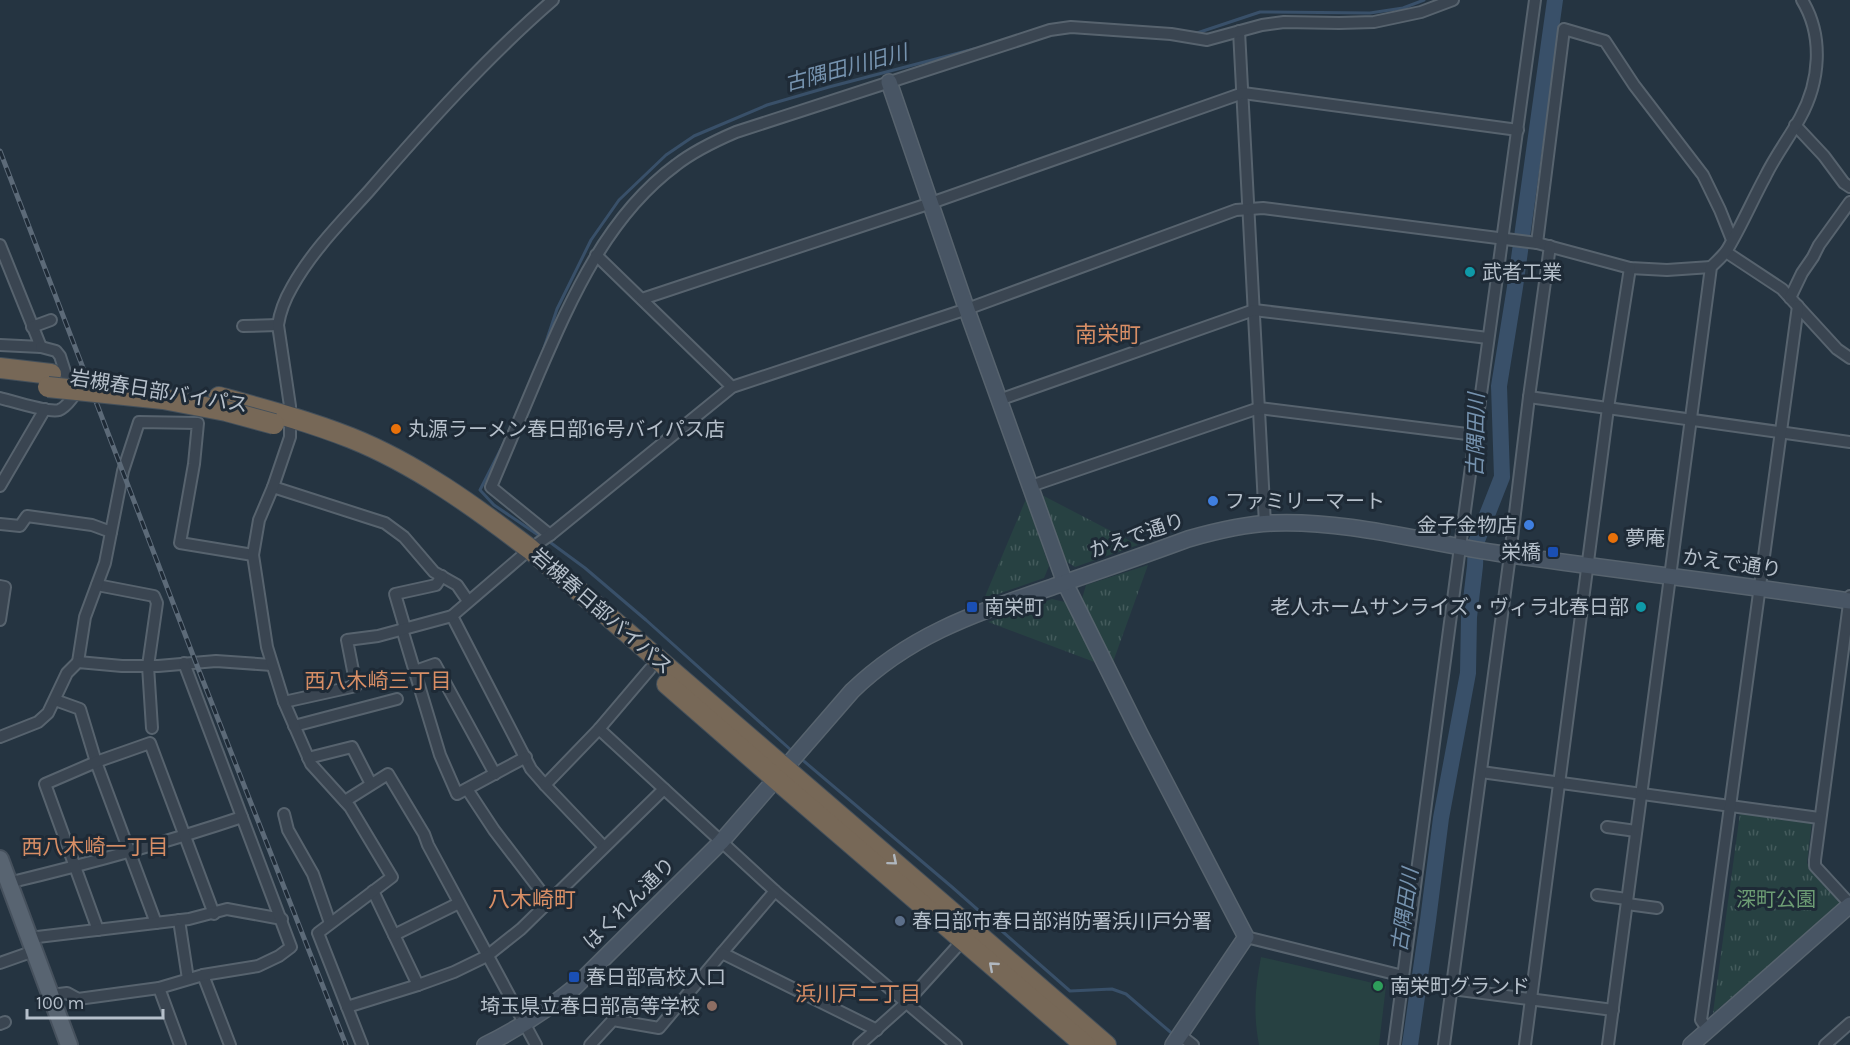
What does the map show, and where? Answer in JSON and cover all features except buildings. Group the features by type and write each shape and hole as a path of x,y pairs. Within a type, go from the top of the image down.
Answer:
{"highway":[{"name":"岩槻春日部バイパス","path":"0,368 49,380"},
{"name":"岩槻春日部バイパス","path":"0,381 49,380 219,397 282,420 337,444 381,464 434,493 526,553 780,774 963,940 1085,1045"},
{"name":"岩槻春日部バイパス","path":"526,553 650,669 1106,1045"}],"main road":[{"path":"0,859 69,1045"}],"street":[{"path":"362,1045 318,933 392,876 350,807 310,764 284,702 267,647 253,555 259,520 290,437 282,420 278,325 283,305 310,258 411,142 523,26 553,0"},
{"path":"550,535 491,487 564,315 596,255 619,222 659,179 707,145 736,132 1050,30 1071,27 1171,33 1207,40 1284,22 1374,22 1421,12 1453,0"},
{"path":"1394,1045 1463,548 1488,338 1507,240 1518,130 1535,0"},
{"path":"1608,1045 1711,267 1726,252 1774,159 1807,104 1814,84 1817,42 1808,9 1802,0"},
{"path":"1537,243 1564,29 1605,41 1634,85 1703,175 1732,240"},
{"path":"1239,32 1265,524"},
{"path":"889,82 1065,583 1140,734 1246,937 1403,976"},
{"path":"642,299 931,203 1242,93 1518,130"},
{"path":"1795,125 1824,156 1844,183 1850,187"},
{"path":"1700,1040 1729,805 1781,433 1794,302 1802,273 1850,202"},
{"path":"284,702 356,686 347,640 378,636 452,616 526,553 732,387 967,309 1236,210 1263,208 1537,243 1630,268 1667,270 1711,267"},
{"path":"0,245 3,263 41,347"},
{"path":"1444,1045 1481,772 1507,554 1550,246"},
{"path":"1726,252 1782,290 1837,349 1850,358"},
{"path":"596,255 732,387"},
{"path":"1525,1045 1608,408 1630,268"},
{"path":"999,400 1254,310 1488,338"},
{"path":"32,327 51,320"},
{"path":"243,326 278,325"},
{"path":"0,345 41,347 56,351 60,356 73,397 59,410 0,399"},
{"path":"1529,397 1850,442"},
{"path":"1030,486 1259,408 1475,435"},
{"path":"0,486 45,409"},
{"path":"0,737 38,722 48,713 67,673 78,662 85,617 105,563 123,471 140,422 198,423 194,464 180,543 253,555"},
{"path":"273,487 385,523 404,537 434,572 458,585 468,601"},
{"path":"0,524 20,526 27,516 92,525 111,532"},
{"name":"かえで通り","path":"780,774 859,685 878,668 911,645 954,622 983,611 1215,531 1265,524 1311,523 1354,528 1463,548 1850,599"},
{"path":"442,576 436,585 395,594 440,755 457,794 526,758"},
{"path":"97,585 154,596 157,603 148,666 152,729"},
{"path":"0,586 5,587 0,620"},
{"path":"1700,1040 1850,904 1815,866 1819,818 1850,599"},
{"path":"452,616 531,768 544,785 604,847"},
{"path":"78,662 122,666 216,661 272,665"},
{"path":"51,995 67,993 78,999 159,988 203,975 258,966 279,956 291,947 184,663"},
{"path":"415,671 435,664 495,774"},
{"path":"544,785 599,729 650,669"},
{"path":"294,726 397,699"},
{"path":"55,700 80,709 96,762 156,923"},
{"path":"599,729 775,891 954,1045"},
{"path":"98,930 45,784 96,762 150,743 214,914"},
{"path":"308,758 352,747 371,784"},
{"path":"1481,772 1819,818"},
{"path":"345,801 388,774 424,834 536,1045"},
{"name":"はくれん通り","path":"485,1045 525,1024 575,987 721,842 780,774"},
{"path":"467,789 494,830 549,902"},
{"path":"347,1007 454,972 487,956 521,929 664,789"},
{"path":"284,814 288,830 313,874 330,923"},
{"path":"8,883 75,867 242,818"},
{"path":"1607,827 1636,831"},
{"path":"373,891 418,985"},
{"path":"590,1045 613,1020 658,1028 775,891"},
{"path":"1597,895 1657,908"},
{"path":"394,935 459,903"},
{"path":"0,963 32,945 98,930 179,920 214,914 227,909 282,919"},
{"path":"179,920 188,979"},
{"path":"1193,1045 1177,1040 1246,937"},
{"path":"859,1045 906,1003 963,940"},
{"path":"722,953 877,1029"},
{"path":"203,975 230,1045"},
{"path":"159,988 180,1045"},
{"path":"1452,988 1613,1010"},
{"path":"1825,1045 1850,1023"}],"green space":[{"path":"1040,494 1138,545 1075,567 1064,560"},
{"path":"1026,499 1049,566 1044,578 984,599"},
{"path":"1148,565 1113,662 1082,599 1086,585"},
{"path":"1052,599 1065,602 1097,663 988,622"},
{"name":"深町公園","path":"1740,813 1812,821 1807,863 1842,905 1713,1013"},
{"path":"1261,957 1386,986 1379,1045 1259,1045 1256,1001"}],"waterway":[{"name":"古隅田川旧川","path":"1194,34 1260,12 1370,13 1403,8 1424,0"},
{"name":"古隅田川","path":"1410,1045 1441,818 1468,673 1469,617 1476,543 1502,477 1499,386 1555,0"},
{"name":"古隅田川旧川","path":"544,348 557,309 591,240 619,200 666,155 694,136 767,105 974,49"},
{"path":"507,437 480,490 494,505 541,537"},
{"path":"547,540 585,568 646,620 792,751"},
{"path":"799,757 1070,991 1112,989 1126,994 1175,1036"}],"railway":[{"path":"0,151 196,663 346,1045"}],"place":[{"name":"武者工業","path":"1470,272"},
{"name":"丸源ラーメン春日部16号バイパス店","path":"396,429"},
{"name":"ファミリーマート","path":"1213,501"},
{"name":"金子金物店","path":"1529,525"},
{"name":"夢庵","path":"1613,538"},
{"name":"栄橋","path":"1553,552"},
{"name":"南栄町","path":"972,607"},
{"name":"老人ホームサンライズ・ヴィラ北春日部","path":"1641,607"},
{"name":"春日部市春日部消防署浜川戸分署","path":"900,921"},
{"name":"春日部高校入口","path":"574,977"},
{"name":"南栄町グランド","path":"1378,986"},
{"name":"埼玉県立春日部高等学校","path":"712,1006"}],"district":[{"name":"南栄町","path":"1108,334"},
{"name":"西八木崎三丁目","path":"378,681"},
{"name":"西八木崎一丁目","path":"95,847"},
{"name":"八木崎町","path":"532,899"},
{"name":"浜川戸二丁目","path":"858,994"}]}
